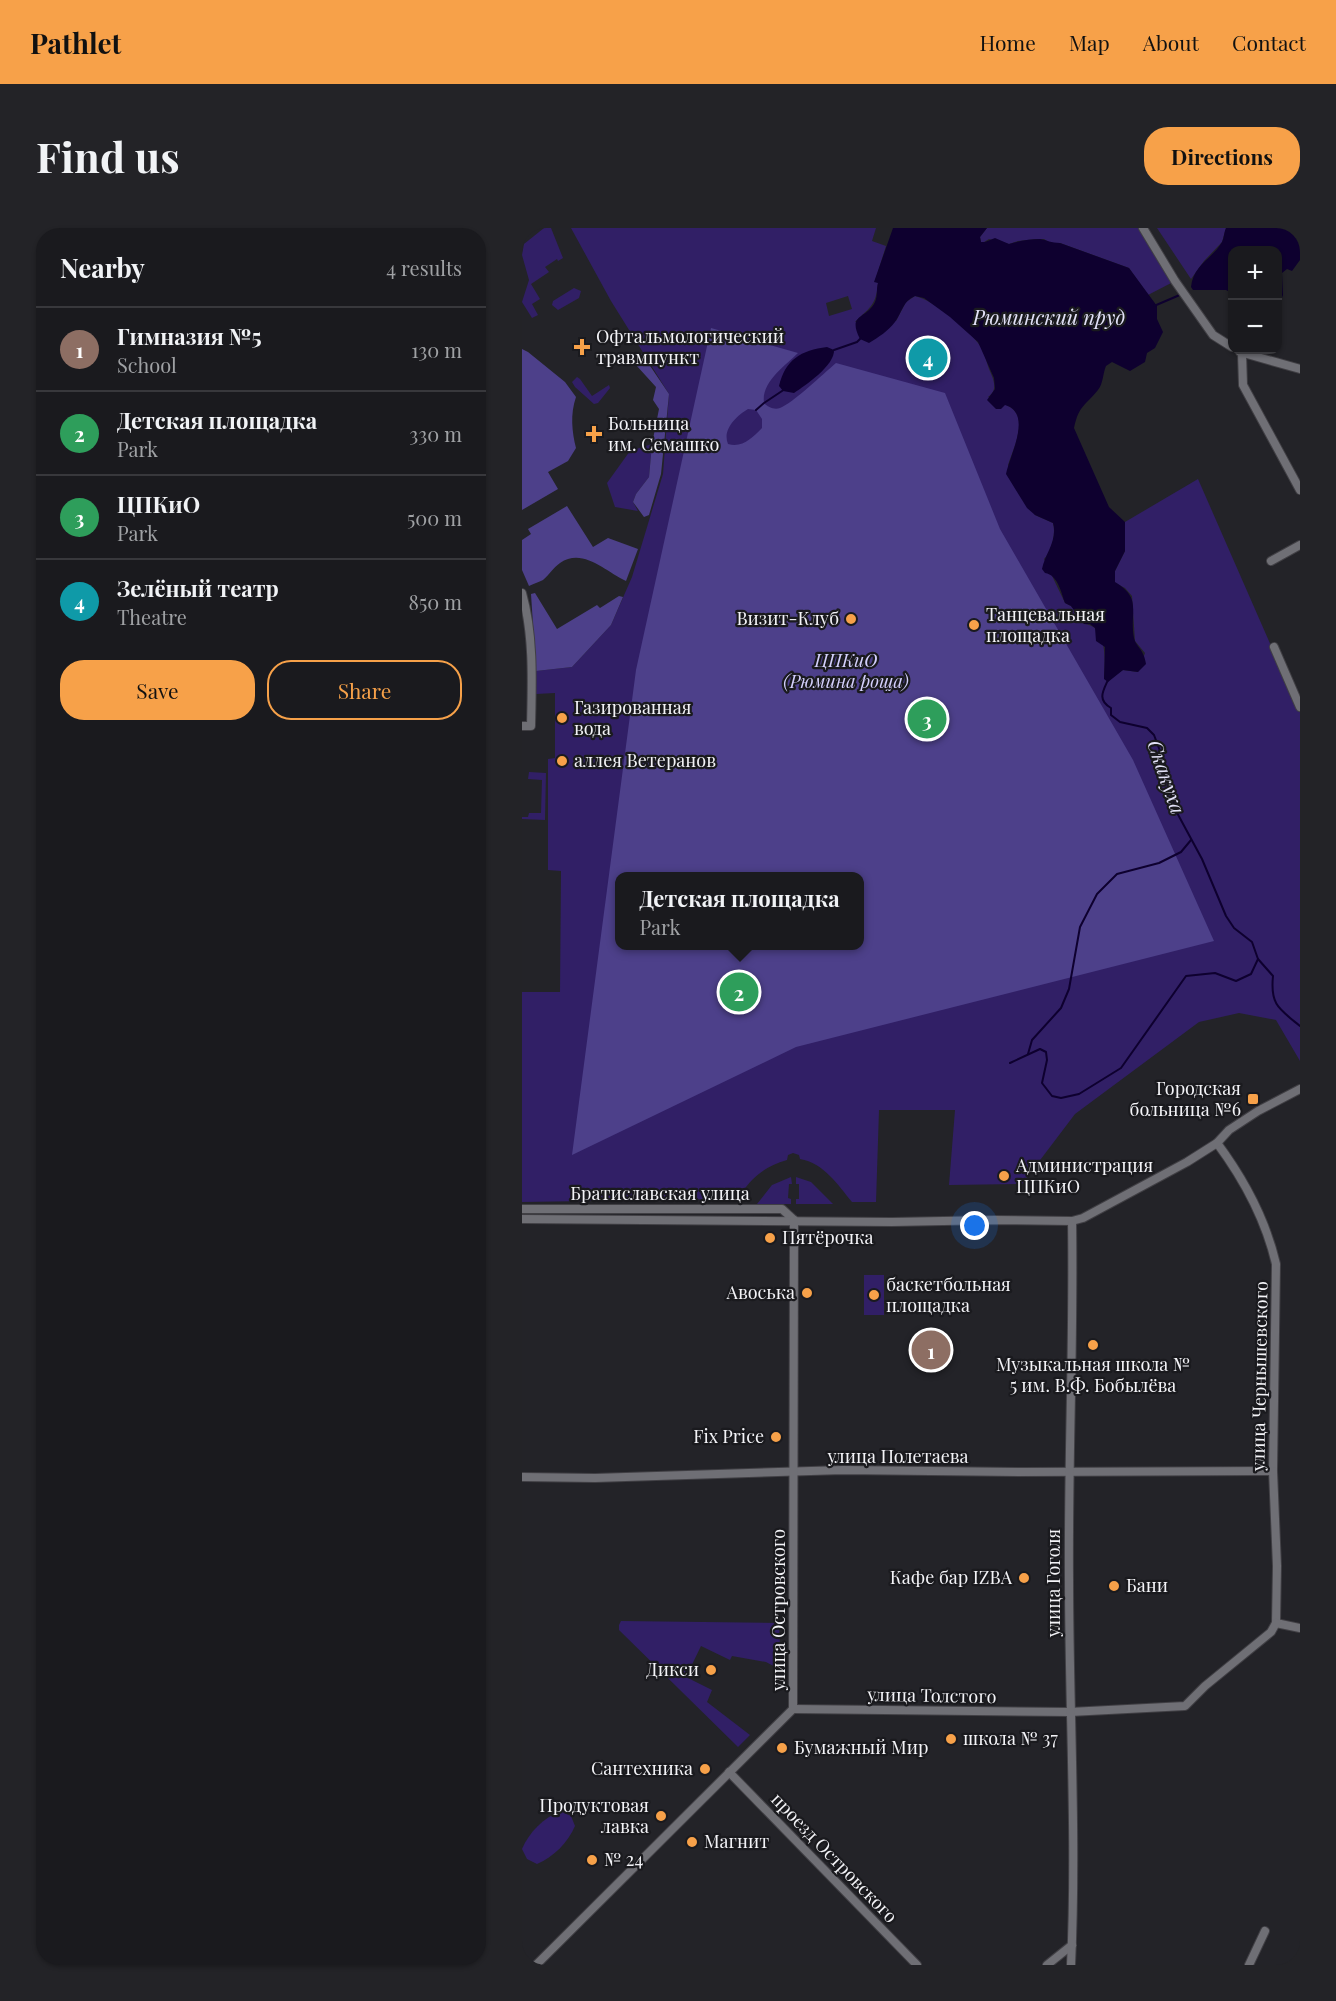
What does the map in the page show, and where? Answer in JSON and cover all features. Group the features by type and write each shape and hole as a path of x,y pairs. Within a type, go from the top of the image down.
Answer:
{"street":[{"path":"1143,228 1184,294 1213,335 1228,344"},
{"path":"1238,354 1243,385 1300,490"},
{"path":"1250,354 1300,369"},
{"path":"1271,561 1300,545"},
{"path":"522,593 528,612 532,693 531,726 522,726"},
{"path":"1274,647 1300,707"},
{"name":"Братиславская улица","path":"522,1219 1072,1221 1083,1218 1157,1179 1217,1143 1229,1130 1258,1111 1300,1089"},
{"name":"улица Чернышевского","path":"1217,1143 1256,1209 1270,1238 1276,1264 1273,1471 1277,1566 1276,1623"},
{"name":"Братиславская улица","path":"522,1209 782,1209 794,1220"},
{"name":"улица Островского","path":"536,1965 793,1709 794,1220"},
{"name":"улица Гоголя","path":"1071,1965 1073,1760 1070,1712 1069,1472 1072,1221"},
{"name":"улица Полетаева","path":"522,1477 595,1478 843,1470 1273,1471"},
{"path":"1276,1623 1300,1628"},
{"name":"улица Толстого","path":"793,1709 1070,1712 1185,1706 1205,1686 1270,1632 1276,1623"},
{"name":"проезд Островского","path":"729,1772 917,1965"},
{"path":"1249,1965 1265,1931"},
{"path":"1047,1965 1072,1946"}],"green space":[{"path":"544,228 551,228 563,258 545,267 549,272 531,284 540,299 532,304 538,315 532,318 522,302 529,280 522,255 524,244"},
{"path":"571,228 876,228 872,241 886,246 875,281 878,283 876,297 871,306 855,322 896,321 906,302 915,296 932,303 950,315 980,346 994,384 993,391 988,397 1010,407 1016,412 1018,418 1018,434 1008,465 1035,515 1053,523 1053,542 1044,559 1065,603 1071,606 1084,624 1092,626 1101,638 1104,654 1104,679 1123,670 1138,672 1145,653 1135,641 1132,596 1125,588 1115,583 1115,571 1125,551 1125,522 1198,479 1300,712 1300,1061 1276,1020 1239,1013 1199,1022 1075,1114 1022,1184 949,1185 955,1110 879,1110 876,1202 852,1202 823,1170 793,1153 788,1155 787,1160 771,1166 758,1175 737,1200 522,1202 522,992 560,992 561,871 548,870 548,759 555,758 555,693 536,694 536,671 572,667 611,625 632,577 663,474 669,394 611,301","holes":["848,296 852,309 829,316 826,303"]},
{"path":"987,228 1143,228 1175,281 1148,295 1129,268 1060,243 1050,243 1044,239 1009,244 989,239 981,242 980,237"},
{"path":"1157,228 1226,228 1222,242 1191,279"},
{"path":"574,288 581,291 579,298 558,310 552,305 553,301"},
{"name":"ЦПКиО (Рюмина роща)","path":"711,328 798,353 775,375 766,388 764,403 769,407 780,408 808,388 836,363 945,393 1000,529 1133,760 1214,941 796,1047 572,1155 636,670","holes":["748,409 756,410 762,419 762,428 751,439 743,443 728,444 727,434 735,419"]},
{"path":"522,349 565,382 576,397 572,423 576,448 568,461 548,472 558,489 522,510"},
{"path":"642,354 669,394 661,474 649,515 644,517 633,502 649,477 652,444 659,409 653,400 656,387 636,365 637,358"},
{"path":"577,377 592,396 609,385 610,388 598,403 594,404 575,387 572,382"},
{"path":"652,444 649,477 633,502 638,511 615,507 607,483 630,451"},
{"path":"567,506 593,547 608,538 638,549 626,581 586,559 577,558 560,563 543,580 529,586 522,570 522,540 531,534 528,529"},
{"path":"535,593 557,629 597,605 600,608 619,596 623,597 611,625 572,667 536,671 531,594"},
{"path":"529,772 546,773 545,820 522,819 522,817 528,817 529,813 541,813 542,780 528,779"},
{"path":"791,1177 792,1184 789,1184 788,1198 791,1199 791,1204 757,1204 772,1185"},
{"path":"796,1177 811,1182 833,1204 796,1204 796,1199 799,1199 799,1184 796,1184"},
{"name":"баскетбольная площадка","path":"864,1275 884,1275 884,1315 864,1315"},
{"path":"621,1621 779,1623 781,1670 766,1662 732,1656 730,1660 701,1646 686,1677 712,1690 707,1702 750,1735 738,1747 619,1630"},
{"path":"560,1811 571,1816 575,1826 568,1838 555,1853 543,1861 537,1864 527,1859 522,1849 533,1831 548,1817"}],"water":[{"name":"Рюминский пруд","path":"893,228 987,228 980,237 981,242 995,238 1009,244 1040,239 1060,243 1129,268 1157,306 1157,319 1163,332 1155,348 1147,353 1145,362 1130,371 1112,362 1106,366 1100,388 1080,410 1074,428 1109,507 1125,522 1125,551 1115,571 1115,582 1124,588 1132,600 1134,638 1144,655 1146,664 1138,672 1123,670 1108,682 1104,679 1105,647 1096,641 1095,628 1090,624 1084,624 1071,606 1065,603 1056,580 1042,569 1053,541 1053,523 1035,515 1027,508 1006,474 1018,435 1018,416 1013,409 1005,405 1001,409 996,409 987,400 995,389 994,378 978,342 924,298 915,296 908,301 895,322 883,334 869,343 860,339 857,321 875,302 878,283 874,282"},
{"path":"1226,228 1300,228 1300,260 1292,271 1287,269 1282,273 1282,246 1228,246 1228,291 1193,290 1191,287 1195,273 1222,242"},
{"path":"827,347 834,350 825,368 794,393 783,391 779,386 785,369 790,363 802,354"}],"waterway":[{"path":"1154,306 1182,294"},
{"path":"834,350 857,342 861,338"},
{"path":"756,410 785,389"},
{"name":"Скакуха","path":"1108,680 1103,699 1111,708 1111,715 1120,722 1147,728 1154,735 1168,772 1175,809 1202,859 1226,916 1234,928 1252,942 1258,959 1273,976 1272,986 1275,1000 1281,1010 1300,1026"},
{"path":"1028,1054 1032,1040 1061,1008 1069,989 1080,927 1097,894 1117,874 1159,863 1181,852 1191,840"},
{"path":"1010,1063 1040,1049 1046,1052 1047,1060 1042,1083 1052,1096 1061,1098 1079,1094 1121,1068 1186,976 1215,973 1236,981 1251,974 1258,959"}],"place":[{"name":"Офтальмологический травмпункт","path":"582,347"},
{"name":"Зелёный театр","path":"928,358"},
{"name":"Больница им. Семашко","path":"594,434"},
{"name":"Визит-Клуб","path":"851,619"},
{"name":"Танцевальная площадка","path":"974,625"},
{"name":"Газированная вода","path":"562,718"},
{"name":"ЦПКиО","path":"927,719"},
{"name":"аллея Ветеранов","path":"562,761"},
{"name":"Детская площадка","path":"739,992"},
{"name":"Городская больница №6","path":"1253,1099"},
{"name":"Администрация ЦПКиО","path":"1004,1176"},
{"name":"Пятёрочка","path":"770,1238"},
{"name":"Авоська","path":"807,1293"},
{"name":"баскетбольная площадка","path":"874,1295"},
{"name":"Музыкальная школа № 5 им. В.Ф. Бобылёва","path":"1093,1345"},
{"name":"Гимназия №5","path":"931,1350"},
{"name":"Fix Price","path":"776,1437"},
{"name":"Кафе бар IZBA","path":"1024,1578"},
{"name":"Бани","path":"1114,1586"},
{"name":"Дикси","path":"711,1670"},
{"name":"школа № 37","path":"951,1739"},
{"name":"Бумажный Мир","path":"782,1748"},
{"name":"Сантехника","path":"705,1769"},
{"name":"Продуктовая лавка","path":"661,1816"},
{"name":"Магнит","path":"692,1842"},
{"name":"№ 24","path":"592,1860"}]}
